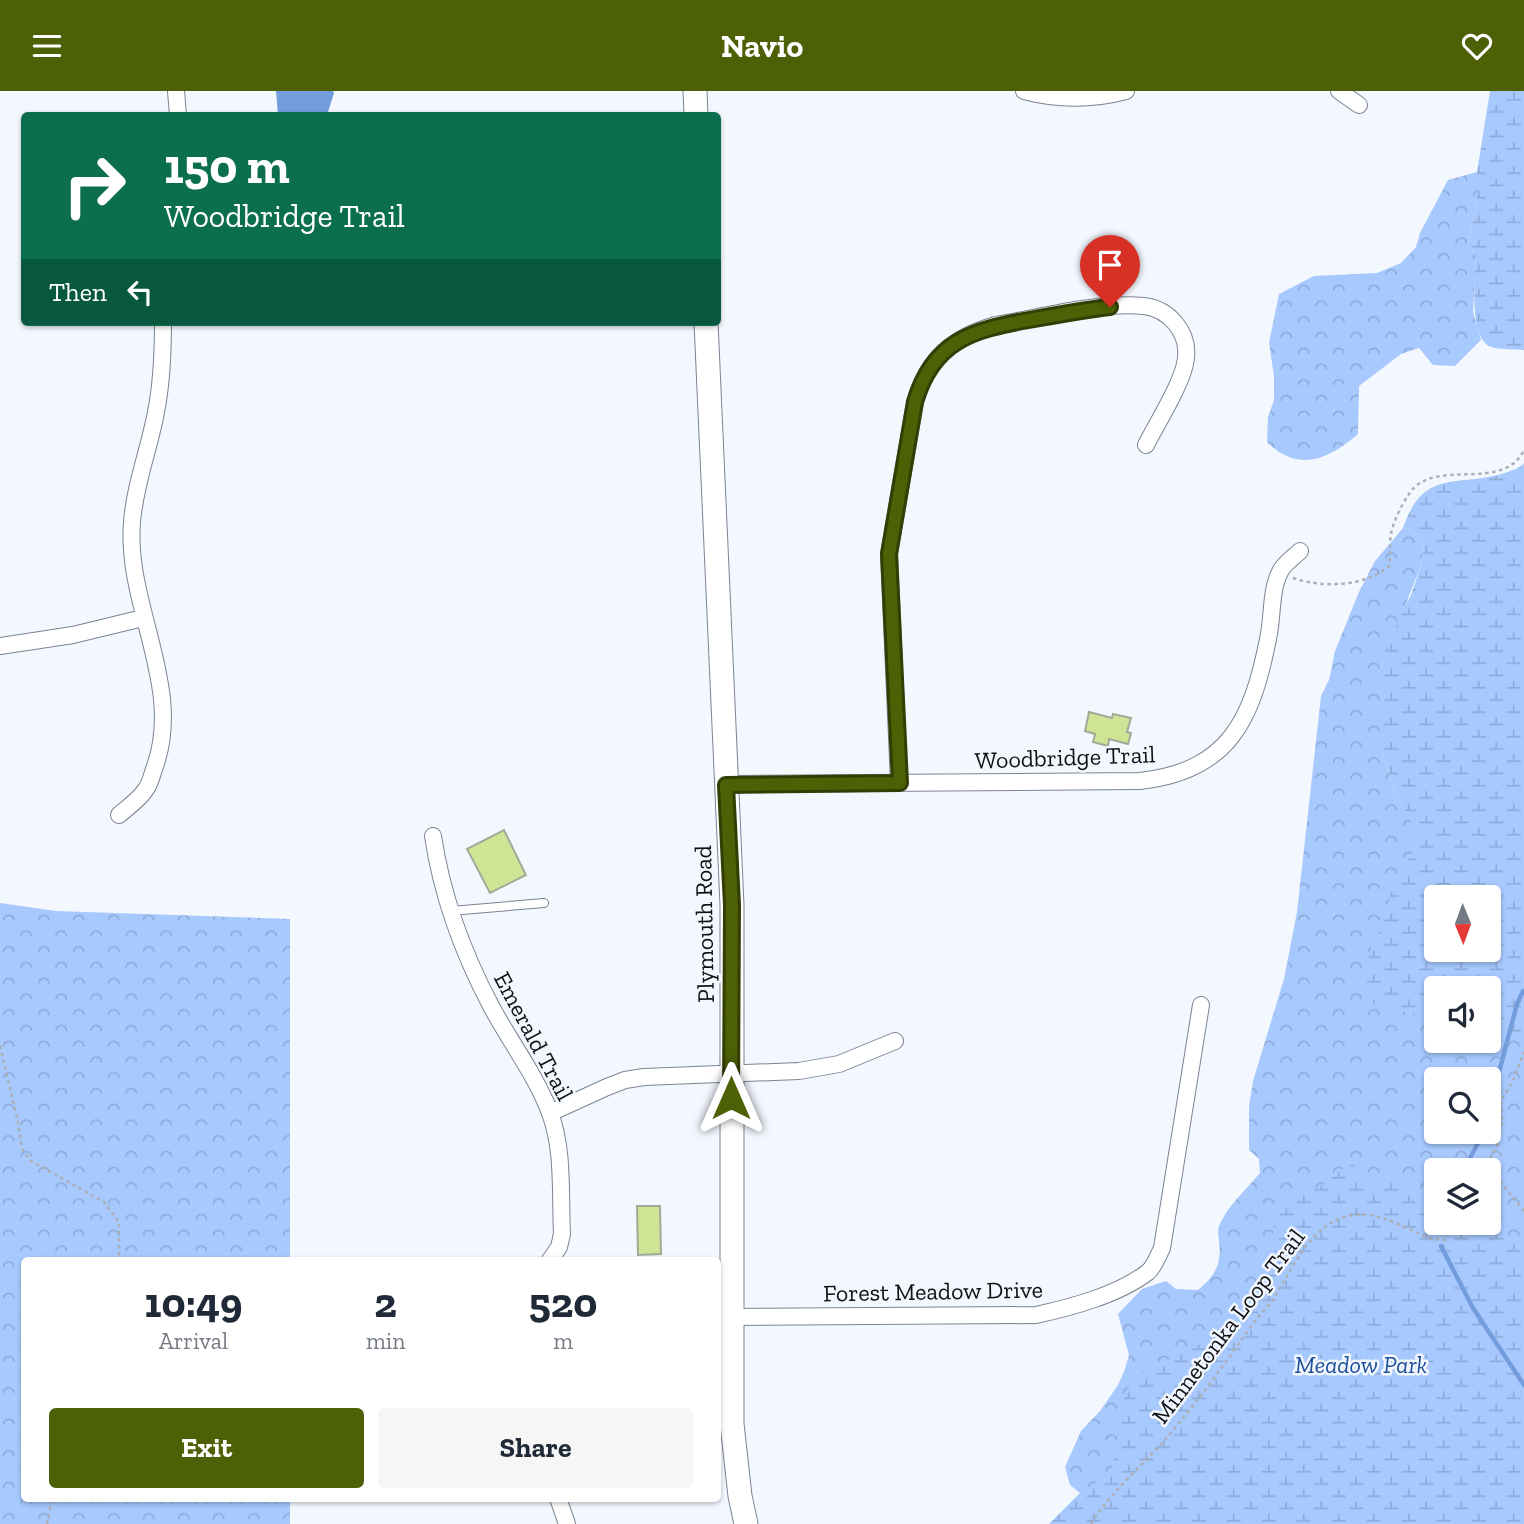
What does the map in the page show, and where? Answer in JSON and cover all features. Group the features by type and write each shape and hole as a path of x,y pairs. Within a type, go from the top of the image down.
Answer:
{"main road":[{"path":"695,91 696,112"},
{"name":"Plymouth Road","path":"706,326 732,905 732,1424 746,1524"}],"street":[{"path":"176,91 178,112"},
{"path":"1024,91 1042,96 1075,99 1126,91"},
{"path":"1339,91 1359,105"},
{"path":"900,783 889,554 915,402 921,381 933,362 961,339 996,325 1110,307 1144,306 1158,310 1171,318 1181,330 1186,344 1186,359 1182,374 1146,445"},
{"path":"119,815 146,789 158,760 162,730 162,700 157,670 132,564 131,524 136,485 161,383 163,326"},
{"path":"1281,570 1300,551"},
{"name":"Woodbridge Trail","path":"726,785 1140,781 1167,778 1191,769 1214,755 1233,736 1248,713 1268,639 1281,570"},
{"path":"0,646 73,635 144,618"},
{"name":"Emerald Trail","path":"433,836 438,866 458,936 491,1006 551,1113 558,1151 562,1234 553,1257"},
{"name":"Forest Meadow Drive","path":"731,1317 1036,1315 1101,1297 1150,1270 1162,1248 1201,1005"},
{"path":"551,1113 625,1080 799,1071 839,1064 895,1041"},
{"path":"559,1502 567,1524"}],"lane":[{"path":"451,911 544,903"}],"path":[{"path":"1281,570 1294,579 1322,584 1351,582 1377,576 1389,566 1391,533 1409,493 1418,484 1430,478 1487,473 1510,466 1519,460 1524,450"},
{"path":"0,1046 22,1149 31,1161 104,1202 119,1222 119,1257"},
{"path":"1490,1158 1497,1146 1502,1122 1501,1101 1513,1081 1524,1052"},
{"path":"1501,1182 1524,1211"},
{"name":"Minnetonka Loop Trail","path":"1091,1524 1101,1507 1156,1450 1211,1382 1254,1321 1271,1303 1305,1247 1319,1233 1340,1218 1360,1213 1388,1219 1426,1237 1445,1240 1447,1235"},
{"path":"47,1524 51,1502"}],"green space":[{"path":"1490,91 1524,91 1524,350 1491,347 1484,342 1479,332 1474,305 1476,255 1468,244 1477,199 1477,172"},
{"path":"1477,172 1477,199 1468,244 1476,255 1473,312 1481,340 1455,366 1433,365 1419,348 1401,354 1359,386 1358,434 1347,443 1335,451 1313,459 1302,460 1279,452 1267,442 1268,417 1274,400 1269,343 1279,294 1314,276 1377,273 1401,263 1416,247 1420,233 1448,180"},
{"path":"1524,463 1524,1040 1501,1033 1501,976 1424,976 1424,1015 1391,1010 1370,1002 1364,991 1369,953 1389,911 1395,881 1418,844 1417,835 1396,792 1381,750 1381,668 1402,611 1411,595 1424,548 1413,532 1403,528 1411,509 1421,496 1432,488 1444,483 1488,477 1518,468"},
{"name":"Meadow Park","path":"1524,519 1524,1524 1059,1524 1080,1493 1070,1485 1065,1467 1081,1431 1100,1411 1118,1385 1129,1355 1118,1314 1142,1289 1166,1281 1176,1289 1198,1290 1204,1285 1218,1263 1218,1230 1222,1219 1260,1173 1259,1159 1249,1150 1249,1106 1253,1081 1284,979 1297,912 1321,696 1329,680 1335,651 1359,592 1375,561 1403,528 1413,532 1424,548 1421,565 1381,668 1381,750 1408,816"},
{"path":"0,903 56,911 290,919 290,1257 21,1257 21,1502 290,1502 290,1524 0,1524"},
{"path":"1353,1164 1368,1185 1383,1186 1394,1177 1424,1209 1424,1235 1501,1235 1501,1229 1524,1254 1524,1524 1049,1524 1081,1492 1112,1469 1117,1448 1118,1416 1128,1388 1148,1368 1187,1352 1229,1323 1244,1318 1263,1296 1275,1254 1275,1223 1289,1196 1320,1187"}],"shaded area":[{"path":"276,91 334,93 328,112 278,112"}],"building":[{"path":"1089,712 1112,718 1113,714 1131,718 1127,732 1131,733 1128,744 1109,739 1108,746 1093,742 1095,734 1085,731"},
{"path":"504,830 526,875 490,893 467,849"},
{"path":"637,1206 660,1206 661,1254 638,1255"}],"waterway":[{"path":"1500,1067 1523,991"},
{"path":"1470,1158 1478,1144"},
{"path":"1441,1246 1473,1308 1524,1385"}],"route":[{"path":"731,1098 732,905 726,785 900,783 889,554 921,381 933,362 948,347 978,330 1110,307"}]}
